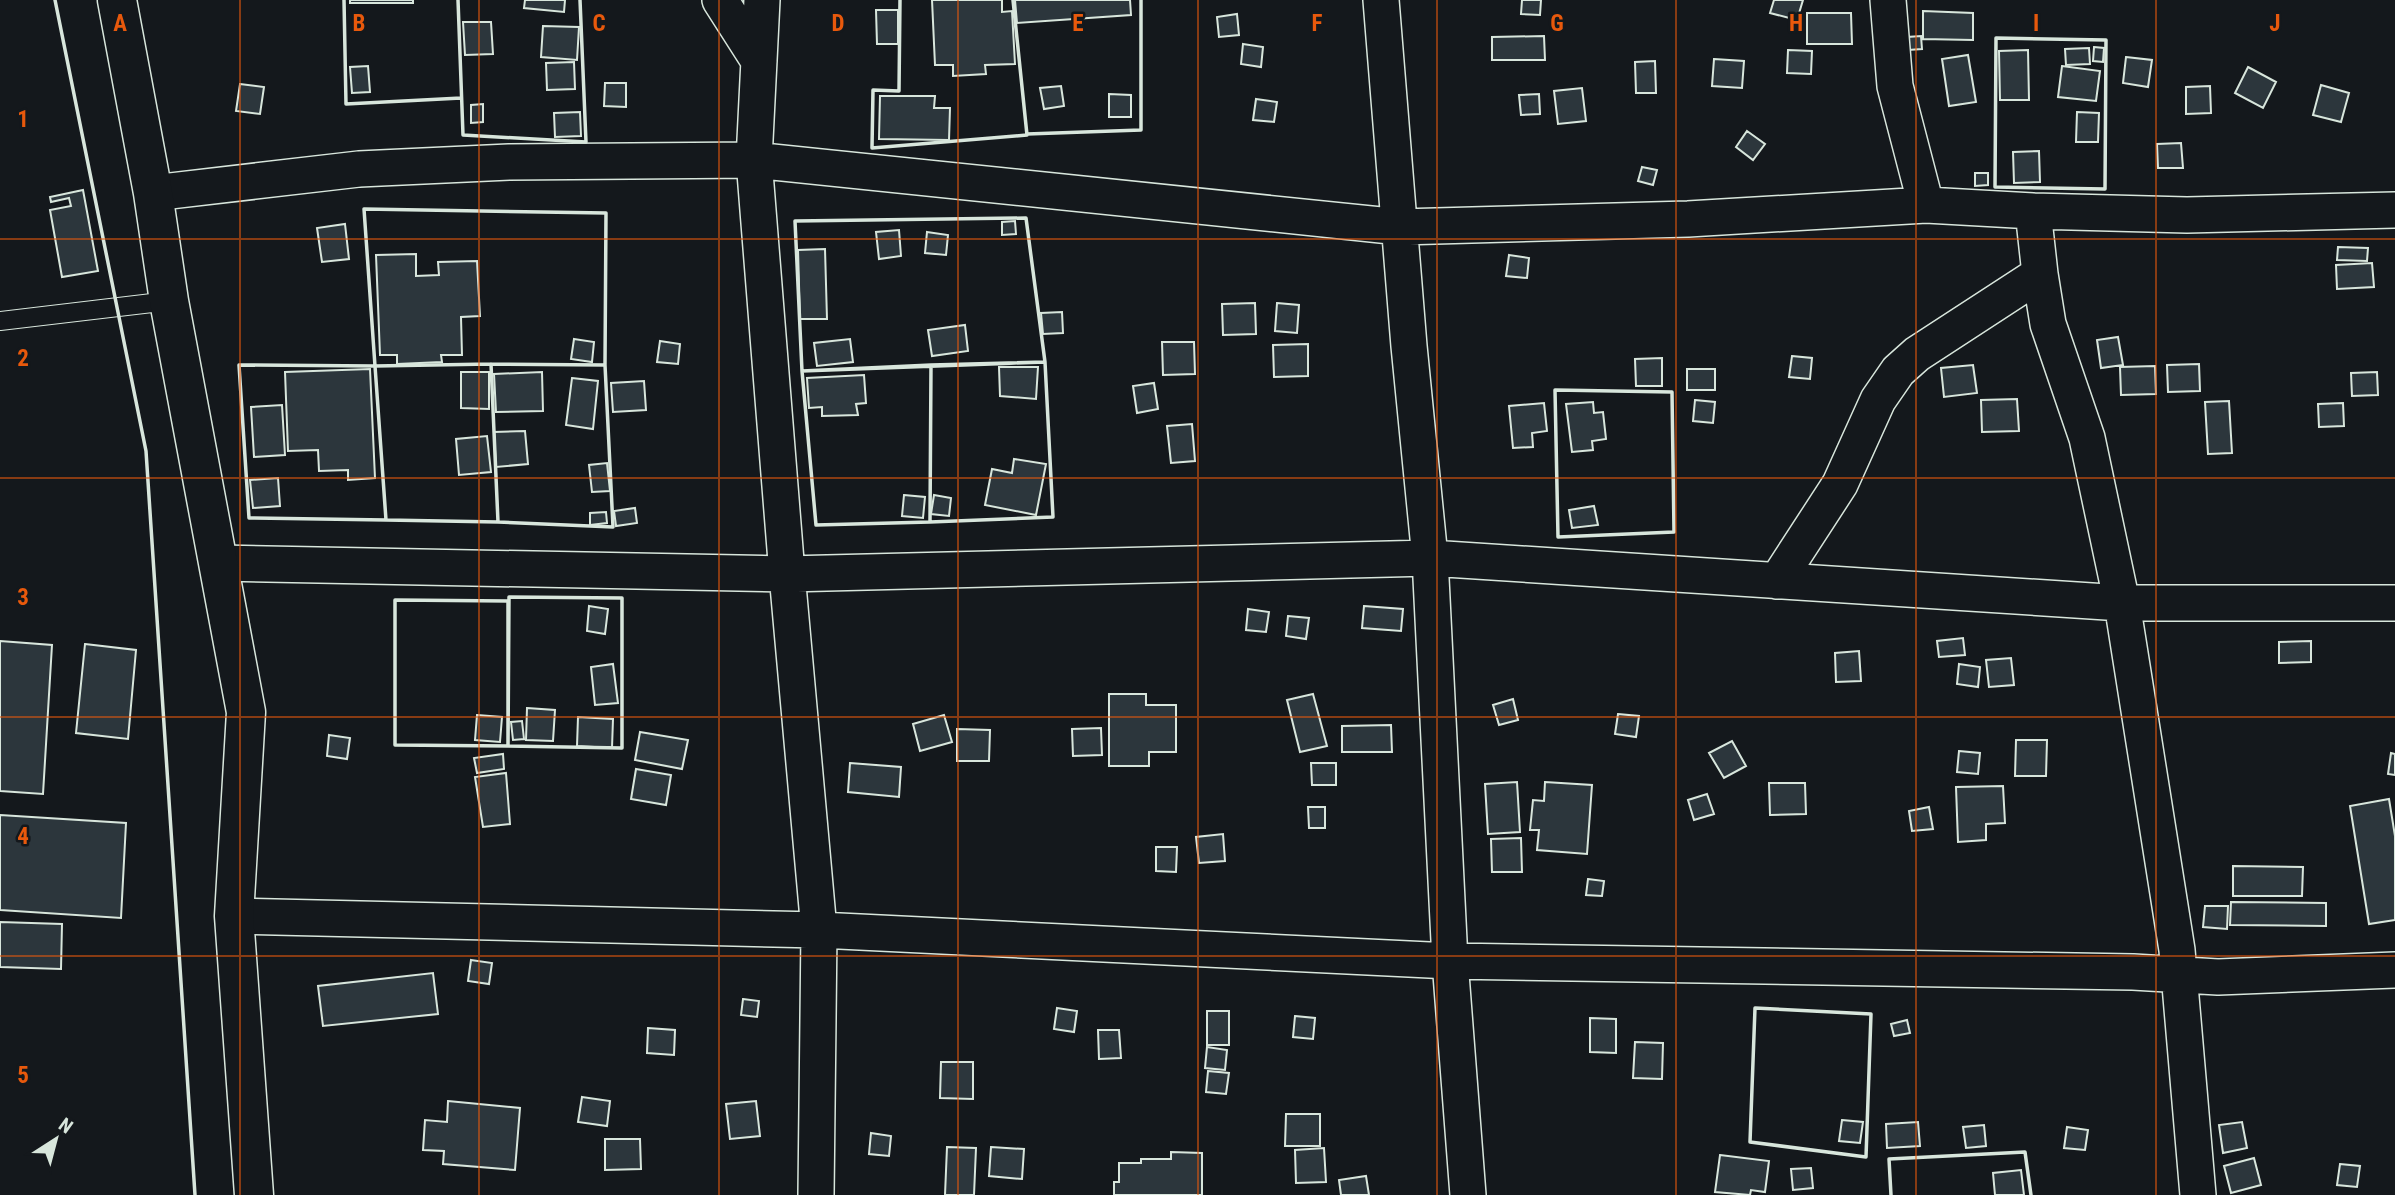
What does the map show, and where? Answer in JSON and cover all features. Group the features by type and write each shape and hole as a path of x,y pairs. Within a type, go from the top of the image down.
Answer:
{"street":[{"path":"117,0 153,193 169,301 246,712 234,916 254,1195"},
{"path":"720,0 759,61"},
{"path":"762,0 754,160 819,930 816,1195"},
{"path":"1381,0 1430,558 1450,961 1468,1195"},
{"path":"1888,0 1895,86 1926,205"},
{"path":"153,193 359,169 509,162 754,160 1400,227 1688,219 1926,205 2187,215 2395,210"},
{"path":"2033,211 2048,324 2087,438 2122,604 2177,950 2198,1195"},
{"path":"1777,581 1840,484 1878,400 1898,372 1917,354 2040,274"},
{"path":"219,563 787,574 1430,558 2122,604 2395,603"},
{"path":"234,916 819,930 1450,961 2133,972 2218,976 2395,971"}],"lane":[{"path":"0,321 169,301"}],"building":[{"path":"350,0 413,0 413,3 350,3"},
{"path":"525,0 565,0 564,12 524,8"},
{"path":"932,0 1002,0 1002,12 1012,11 1015,64 985,65 986,74 953,76 953,65 935,65"},
{"path":"1015,0 1130,0 1131,15 1017,23"},
{"path":"1522,0 1541,0 1540,15 1521,14"},
{"path":"1774,0 1803,0 1797,20 1770,13"},
{"path":"876,10 898,10 898,44 877,44"},
{"path":"1923,11 1973,13 1973,40 1923,39"},
{"path":"1807,13 1851,13 1852,44 1807,44"},
{"path":"1237,14 1239,35 1219,37 1217,17"},
{"path":"463,22 491,22 493,54 465,55"},
{"path":"543,26 579,27 577,60 541,57"},
{"path":"1544,36 1545,60 1492,60 1492,37"},
{"path":"1921,36 1922,49 1908,50 1907,37"},
{"path":"1243,44 1263,47 1261,67 1241,64"},
{"path":"2094,47 2104,48 2103,62 2093,61"},
{"path":"2089,48 2090,64 2066,65 2065,49"},
{"path":"1788,50 1812,51 1811,74 1787,73"},
{"path":"2028,50 2029,100 2000,100 1999,51"},
{"path":"1968,55 1976,102 1949,106 1942,59"},
{"path":"2126,57 2152,60 2148,87 2123,83"},
{"path":"1714,59 1744,61 1742,88 1712,86"},
{"path":"1655,61 1656,93 1636,93 1635,62"},
{"path":"574,62 575,89 547,90 546,63"},
{"path":"368,66 370,92 352,93 350,67"},
{"path":"2062,66 2100,71 2096,101 2058,97"},
{"path":"2248,67 2276,82 2263,108 2235,93"},
{"path":"605,83 626,83 626,107 604,106"},
{"path":"240,84 264,87 260,114 236,111"},
{"path":"2321,85 2349,93 2341,122 2313,115"},
{"path":"1061,86 1064,106 1044,109 1040,88"},
{"path":"2210,86 2211,113 2186,114 2186,87"},
{"path":"1582,88 1586,121 1558,124 1554,91"},
{"path":"1109,94 1131,95 1131,117 1109,117"},
{"path":"1539,94 1540,114 1521,115 1519,95"},
{"path":"880,96 935,96 934,108 950,108 949,140 879,139"},
{"path":"1256,99 1277,102 1274,122 1253,120"},
{"path":"483,104 483,122 471,123 471,105"},
{"path":"580,112 581,136 555,137 554,113"},
{"path":"2077,112 2099,113 2098,142 2076,142"},
{"path":"1747,131 1765,144 1753,160 1736,147"},
{"path":"2181,143 2183,168 2158,168 2157,144"},
{"path":"2039,151 2040,182 2014,183 2013,152"},
{"path":"1642,167 1657,170 1653,185 1638,181"},
{"path":"1975,173 1988,173 1988,185 1975,186"},
{"path":"83,190 98,271 62,277 50,210 71,206 69,198 51,202 50,197"},
{"path":"1015,221 1016,234 1002,235 1002,222"},
{"path":"345,224 349,259 322,262 317,228"},
{"path":"899,230 901,256 879,259 876,232"},
{"path":"927,232 948,235 946,255 925,253"},
{"path":"2338,247 2368,248 2367,261 2337,260"},
{"path":"825,249 827,319 800,319 798,250"},
{"path":"416,254 416,276 439,275 438,262 477,261 480,316 461,317 462,355 441,355 442,362 397,364 397,355 380,355 376,255"},
{"path":"1509,255 1529,258 1527,278 1506,276"},
{"path":"2372,263 2374,287 2337,289 2336,265"},
{"path":"1255,303 1256,334 1223,335 1222,304"},
{"path":"1277,303 1299,305 1297,333 1275,331"},
{"path":"1062,312 1063,333 1043,334 1041,313"},
{"path":"965,325 968,351 932,356 928,330"},
{"path":"2118,337 2123,365 2101,368 2097,340"},
{"path":"574,339 594,342 592,362 571,359"},
{"path":"850,339 853,362 817,366 814,343"},
{"path":"660,341 680,344 678,364 657,362"},
{"path":"1162,342 1194,342 1195,374 1163,375"},
{"path":"1308,344 1308,376 1274,377 1273,345"},
{"path":"1792,356 1812,358 1810,379 1789,377"},
{"path":"1662,358 1662,386 1636,386 1635,359"},
{"path":"2199,364 2200,391 2168,392 2167,365"},
{"path":"1973,365 1977,393 1944,397 1941,368"},
{"path":"2155,366 2156,394 2121,395 2120,367"},
{"path":"999,367 1038,367 1036,399 1000,396"},
{"path":"370,369 375,478 348,480 348,470 319,471 318,450 288,451 285,372"},
{"path":"1687,369 1715,369 1715,390 1687,390"},
{"path":"461,372 489,372 489,409 461,408"},
{"path":"542,372 543,411 496,412 494,374"},
{"path":"2377,372 2378,395 2352,396 2351,373"},
{"path":"864,375 866,403 856,404 858,415 822,416 822,407 809,408 807,378"},
{"path":"572,378 598,381 593,429 566,425"},
{"path":"644,381 646,410 613,412 611,383"},
{"path":"1154,383 1158,409 1137,413 1133,386"},
{"path":"2017,399 2019,431 1982,432 1981,400"},
{"path":"1695,400 1715,402 1713,423 1693,421"},
{"path":"2229,401 2232,453 2208,454 2205,402"},
{"path":"1593,402 1594,413 1603,412 1606,439 1592,441 1593,450 1572,452 1566,404"},
{"path":"1544,403 1547,431 1532,433 1533,447 1513,448 1509,406"},
{"path":"2343,403 2344,426 2319,427 2318,404"},
{"path":"282,405 285,455 254,457 251,407"},
{"path":"1192,424 1195,461 1171,463 1167,426"},
{"path":"525,431 528,464 496,467 494,432"},
{"path":"487,436 491,472 459,475 456,439"},
{"path":"1014,459 1046,464 1036,515 985,505 992,469 1012,473"},
{"path":"607,463 610,491 592,492 589,465"},
{"path":"278,478 280,506 253,508 250,480"},
{"path":"904,495 925,497 923,518 902,516"},
{"path":"934,495 951,498 949,516 931,514"},
{"path":"1594,506 1598,525 1572,528 1569,510"},
{"path":"635,508 637,523 616,526 614,511"},
{"path":"606,512 607,523 590,525 590,513"},
{"path":"589,606 608,609 605,634 587,631"},
{"path":"1364,606 1403,609 1401,631 1362,628"},
{"path":"1248,609 1269,612 1266,632 1246,630"},
{"path":"1288,616 1309,618 1306,639 1286,636"},
{"path":"1963,638 1965,655 1939,657 1937,641"},
{"path":"0,641 52,645 43,794 0,791"},
{"path":"2311,641 2311,662 2279,663 2279,642"},
{"path":"85,644 136,650 128,739 76,733"},
{"path":"1859,651 1861,681 1836,682 1835,653"},
{"path":"2011,658 2014,685 1989,687 1986,660"},
{"path":"613,664 618,703 595,705 591,667"},
{"path":"1959,664 1980,667 1978,687 1957,684"},
{"path":"1109,694 1146,694 1146,705 1176,705 1176,752 1149,752 1149,766 1109,766"},
{"path":"1313,694 1327,746 1300,752 1287,700"},
{"path":"1513,699 1518,720 1499,725 1493,705"},
{"path":"527,708 555,710 553,741 526,740"},
{"path":"1618,714 1639,716 1636,737 1615,734"},
{"path":"477,715 502,717 500,742 475,740"},
{"path":"944,715 952,742 920,751 913,724"},
{"path":"578,717 613,719 612,748 577,746"},
{"path":"522,721 524,739 513,740 511,722"},
{"path":"1391,725 1392,752 1342,752 1342,726"},
{"path":"1101,728 1102,755 1073,756 1072,729"},
{"path":"957,729 990,730 989,761 957,761"},
{"path":"640,732 688,740 682,769 635,760"},
{"path":"329,735 350,738 347,759 327,756"},
{"path":"2016,740 2047,740 2046,776 2015,776"},
{"path":"1732,741 1746,766 1724,778 1709,753"},
{"path":"1959,751 1980,753 1978,774 1957,772"},
{"path":"2391,753 2395,754 2395,775 2388,774"},
{"path":"503,754 504,769 477,773 474,758"},
{"path":"850,763 901,767 899,797 848,792"},
{"path":"1311,763 1336,763 1336,785 1312,785"},
{"path":"636,769 671,775 666,805 631,799"},
{"path":"506,773 510,824 483,827 475,777"},
{"path":"1517,782 1520,832 1488,834 1485,784"},
{"path":"1545,782 1592,785 1587,854 1537,850 1539,830 1530,830 1533,800 1544,801"},
{"path":"1769,783 1805,783 1806,814 1770,815"},
{"path":"2003,786 2005,823 1986,824 1986,840 1958,842 1956,787"},
{"path":"1707,794 1714,814 1694,820 1688,800"},
{"path":"2389,799 2395,836 2395,920 2369,924 2350,806"},
{"path":"1308,807 1325,807 1325,828 1309,828"},
{"path":"1929,807 1933,829 1912,831 1909,811"},
{"path":"0,815 126,823 121,918 0,910"},
{"path":"1223,834 1225,861 1199,863 1196,837"},
{"path":"1521,838 1522,872 1492,872 1491,839"},
{"path":"1156,847 1177,847 1176,872 1156,871"},
{"path":"2233,866 2303,867 2302,896 2233,896"},
{"path":"1588,879 1604,881 1602,896 1586,895"},
{"path":"2231,902 2326,903 2326,926 2230,925"},
{"path":"2205,906 2228,906 2227,929 2203,927"},
{"path":"0,922 62,924 61,969 0,967"},
{"path":"471,960 492,963 489,984 468,981"},
{"path":"433,973 438,1014 323,1026 318,986"},
{"path":"743,999 759,1001 757,1017 741,1015"},
{"path":"1057,1008 1077,1011 1074,1032 1054,1029"},
{"path":"1207,1011 1229,1011 1229,1045 1207,1045"},
{"path":"1295,1016 1315,1018 1313,1039 1293,1037"},
{"path":"1590,1018 1616,1019 1616,1053 1590,1052"},
{"path":"1907,1020 1910,1033 1894,1036 1891,1024"},
{"path":"648,1028 675,1030 674,1055 647,1053"},
{"path":"1098,1030 1119,1030 1121,1058 1099,1059"},
{"path":"1635,1042 1663,1043 1662,1079 1633,1078"},
{"path":"1207,1047 1227,1050 1225,1070 1205,1068"},
{"path":"941,1062 973,1062 973,1099 940,1098"},
{"path":"1208,1071 1229,1073 1226,1094 1206,1092"},
{"path":"582,1097 610,1101 607,1126 578,1122"},
{"path":"448,1101 520,1108 515,1170 443,1164 444,1151 423,1150 425,1120 447,1122"},
{"path":"756,1101 760,1136 730,1139 726,1104"},
{"path":"1286,1114 1320,1114 1320,1146 1285,1146"},
{"path":"1842,1120 1863,1122 1860,1143 1839,1141"},
{"path":"1918,1122 1920,1146 1887,1148 1886,1124"},
{"path":"2242,1122 2247,1148 2223,1153 2219,1125"},
{"path":"1984,1125 1986,1146 1966,1148 1963,1127"},
{"path":"2067,1127 2088,1130 2085,1150 2064,1148"},
{"path":"871,1133 891,1136 889,1156 869,1154"},
{"path":"605,1139 640,1139 641,1169 605,1170"},
{"path":"947,1147 976,1148 974,1195 945,1195"},
{"path":"991,1147 1024,1149 1022,1179 989,1176"},
{"path":"1324,1148 1326,1182 1296,1183 1295,1150"},
{"path":"1171,1152 1202,1153 1202,1195 1114,1195 1114,1182 1119,1182 1119,1163 1141,1163 1141,1159 1171,1159"},
{"path":"1720,1155 1769,1161 1765,1192 1751,1190 1750,1195 1715,1192"},
{"path":"2254,1158 2261,1185 2231,1193 2224,1166"},
{"path":"2340,1164 2360,1166 2357,1187 2337,1185"},
{"path":"1811,1168 1813,1188 1793,1190 1791,1169"},
{"path":"2021,1170 2024,1195 1995,1195 1993,1173"},
{"path":"1366,1176 1369,1195 1341,1195 1339,1180"}],"wall":[{"path":"55,0 146,451 195,1195"},
{"path":"344,0 346,104 461,98"},
{"path":"458,0 463,135 586,142 580,0"},
{"path":"900,0 899,91 873,90 872,148 1027,135 1013,0"},
{"path":"1027,134 1141,130 1141,0"},
{"path":"1996,38 2106,40 2105,189 1995,187 1996,38"},
{"path":"364,209 606,213 605,365 375,366 364,209"},
{"path":"1026,218 1045,362 802,371 795,221 1026,218"},
{"path":"1045,362 1053,517 930,522 931,365 1045,362"},
{"path":"491,364 605,365 613,527 498,522 491,364"},
{"path":"491,364 498,522 386,520 375,366 491,364"},
{"path":"239,365 375,366 386,520 249,518 239,365"},
{"path":"931,365 930,522 816,525 802,371 931,365"},
{"path":"1555,390 1672,392 1674,532 1558,537 1555,390"},
{"path":"509,597 622,598 622,748 508,746 509,597"},
{"path":"395,600 508,601 508,746 395,745 395,600"},
{"path":"1755,1008 1871,1014 1866,1157 1750,1142 1755,1008"},
{"path":"1891,1195 1889,1159 2025,1152 2031,1195"}]}
